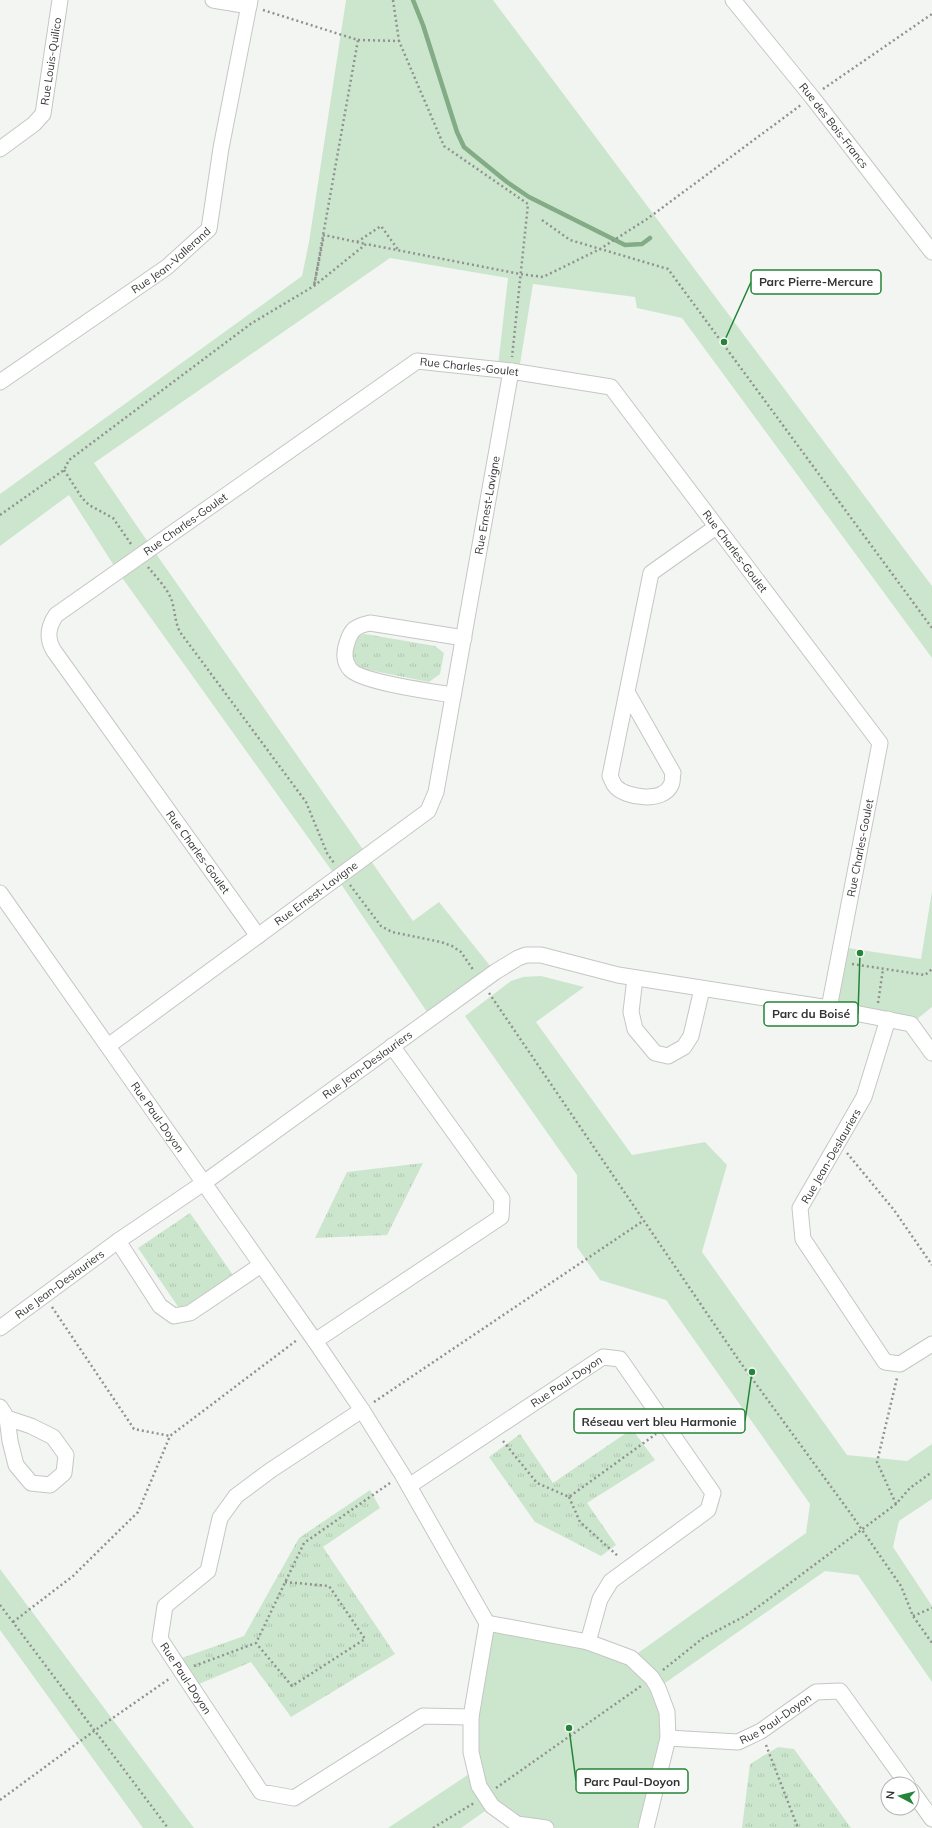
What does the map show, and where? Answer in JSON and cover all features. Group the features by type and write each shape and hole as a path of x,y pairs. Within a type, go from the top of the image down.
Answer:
{"street":[{"name":"Rue Louis-Quilico","path":"0,149 34,124 43,114 60,0"},
{"path":"213,0 249,3"},
{"name":"Rue des Bois-Francs","path":"733,0 812,97 932,252"},
{"name":"Rue Jean-Vallerand","path":"0,382 167,267 209,229 221,148 249,3"},
{"name":"Rue Charles-Goulet","path":"258,936 50,644 48,635 50,624 56,615 417,361 511,371 611,388 880,743 829,1008"},
{"name":"Rue Ernest-Lavigne","path":"108,1046 428,811 436,792 511,371"},
{"path":"627,692 673,773 671,785 666,792 652,798 624,793 614,786 610,776 651,573 716,527"},
{"path":"453,696 365,678 350,670 345,660 346,645 351,631 370,622 464,638"},
{"name":"Rue Paul-Doyon","path":"0,893 205,1182 362,1410 405,1480 487,1623"},
{"name":"Rue Jean-Deslauriers","path":"0,1328 118,1241 205,1182 510,962 526,955 534,954 635,978 829,1008 911,1024 932,1053"},
{"path":"635,978 631,1012 634,1029 655,1053 668,1056 684,1047 691,1036 702,989"},
{"name":"Rue Jean-Deslauriers","path":"882,1018 864,1097 800,1208 803,1239 885,1362 900,1364"},
{"path":"312,1336 501,1217 502,1199 392,1046"},
{"path":"118,1241 160,1306 174,1316 190,1312 261,1265"},
{"path":"900,1364 932,1344"},
{"name":"Rue Paul-Doyon","path":"405,1480 494,1429 603,1357 620,1359 713,1493 708,1510 611,1581 600,1599 588,1642"},
{"name":"Rue Paul-Doyon","path":"362,1410 271,1470 236,1496 220,1518 208,1571 165,1606 160,1639 261,1792 294,1798 424,1716 471,1718"},
{"path":"4,1413 52,1438 66,1455 64,1473 50,1485 31,1483 16,1466 4,1413"},
{"path":"546,1828 517,1824 492,1806 479,1786 471,1752 471,1718 487,1623 588,1642 631,1658 649,1674 658,1688 667,1712 668,1738 646,1828"},
{"name":"Rue Paul-Doyon","path":"668,1738 738,1742 761,1731 816,1692 840,1691 901,1776"},
{"path":"920,1802 932,1819"}],"path":[{"path":"393,0 398,41 444,146 528,204 511,371"},
{"path":"249,3 358,40 398,41"},
{"path":"314,286 324,235 399,251 543,277 600,249 647,218 812,97 932,14"},
{"path":"314,286 358,40"},
{"path":"542,220 570,240 668,269 932,628"},
{"path":"356,242 381,226 399,251"},
{"path":"0,515 64,470 69,460 252,323 314,286 366,244"},
{"path":"64,470 82,498 89,505 113,518 168,592 172,601 175,623 180,632 306,802 328,853 381,926 392,932 441,942 452,946 461,952 740,1362 901,1586 913,1616 932,1643"},
{"path":"838,962 925,975 932,969"},
{"path":"882,1018 884,969"},
{"path":"838,1142 894,1210 932,1265"},
{"path":"362,1410 644,1221"},
{"path":"44,1295 134,1429 170,1436"},
{"path":"13,1622 73,1576 138,1512 170,1436 312,1336"},
{"path":"896,1504 878,1462 900,1364"},
{"path":"569,1498 667,1426"},
{"path":"494,1429 537,1483 569,1498 580,1522 630,1567"},
{"path":"658,1674 703,1638 745,1616 865,1528 893,1507 910,1488 932,1472"},
{"path":"0,1800 94,1731 181,1670 256,1643 304,1543 405,1480"},
{"path":"256,1643 292,1686 365,1639 329,1586 285,1582"},
{"path":"0,1605 168,1828"},
{"path":"913,1616 932,1608"},
{"path":"492,1791 646,1682"},
{"path":"761,1731 798,1828"},
{"path":"433,1828 475,1802"}],"green space":[{"path":"346,0 493,0 932,586 932,658 682,318 637,308 635,297 533,284 519,370 498,366 508,278 390,258 94,463 413,921 439,902 495,972 431,1018 337,878 118,572 69,495 0,546 0,494 302,276 309,242"},
{"path":"365,634 435,646 444,653 440,674 429,682 364,669 355,663 352,653 353,639 358,635"},
{"path":"932,891 932,1007 911,1024 829,1008 841,947 921,959"},
{"path":"541,976 584,987 536,1022 632,1155 705,1142 727,1165 702,1252 847,1455 907,1461 932,1444 932,1499 899,1521 893,1547 932,1606 932,1682 858,1575 825,1571 658,1688 667,1712 646,1828 546,1828 492,1806 461,1828 388,1828 475,1770 472,1752 487,1623 631,1658 806,1533 810,1504 666,1300 600,1280 577,1247 577,1175 465,1016 511,981 523,977"},
{"path":"423,1163 387,1235 315,1238 347,1172"},
{"path":"190,1213 233,1275 181,1311 138,1248"},
{"path":"632,1429 655,1460 587,1503 616,1545 601,1556 535,1522 489,1457 520,1434 553,1483"},
{"path":"370,1490 380,1508 323,1547 395,1654 291,1717 251,1662 199,1684 179,1659 244,1636 299,1538"},
{"path":"0,1569 194,1828 143,1828 0,1630"},
{"path":"778,1747 794,1749 851,1828 742,1828 750,1764"}],"waterway":[{"path":"413,0 423,25 457,132 464,147 507,182 529,197 625,245 642,244 650,238"}],"place":[{"name":"Parc Pierre-Mercure","path":"724,342"},
{"name":"Parc du Boisé","path":"860,953"},
{"name":"Réseau vert bleu Harmonie","path":"752,1372"},
{"name":"Parc Paul-Doyon","path":"569,1728"}]}
